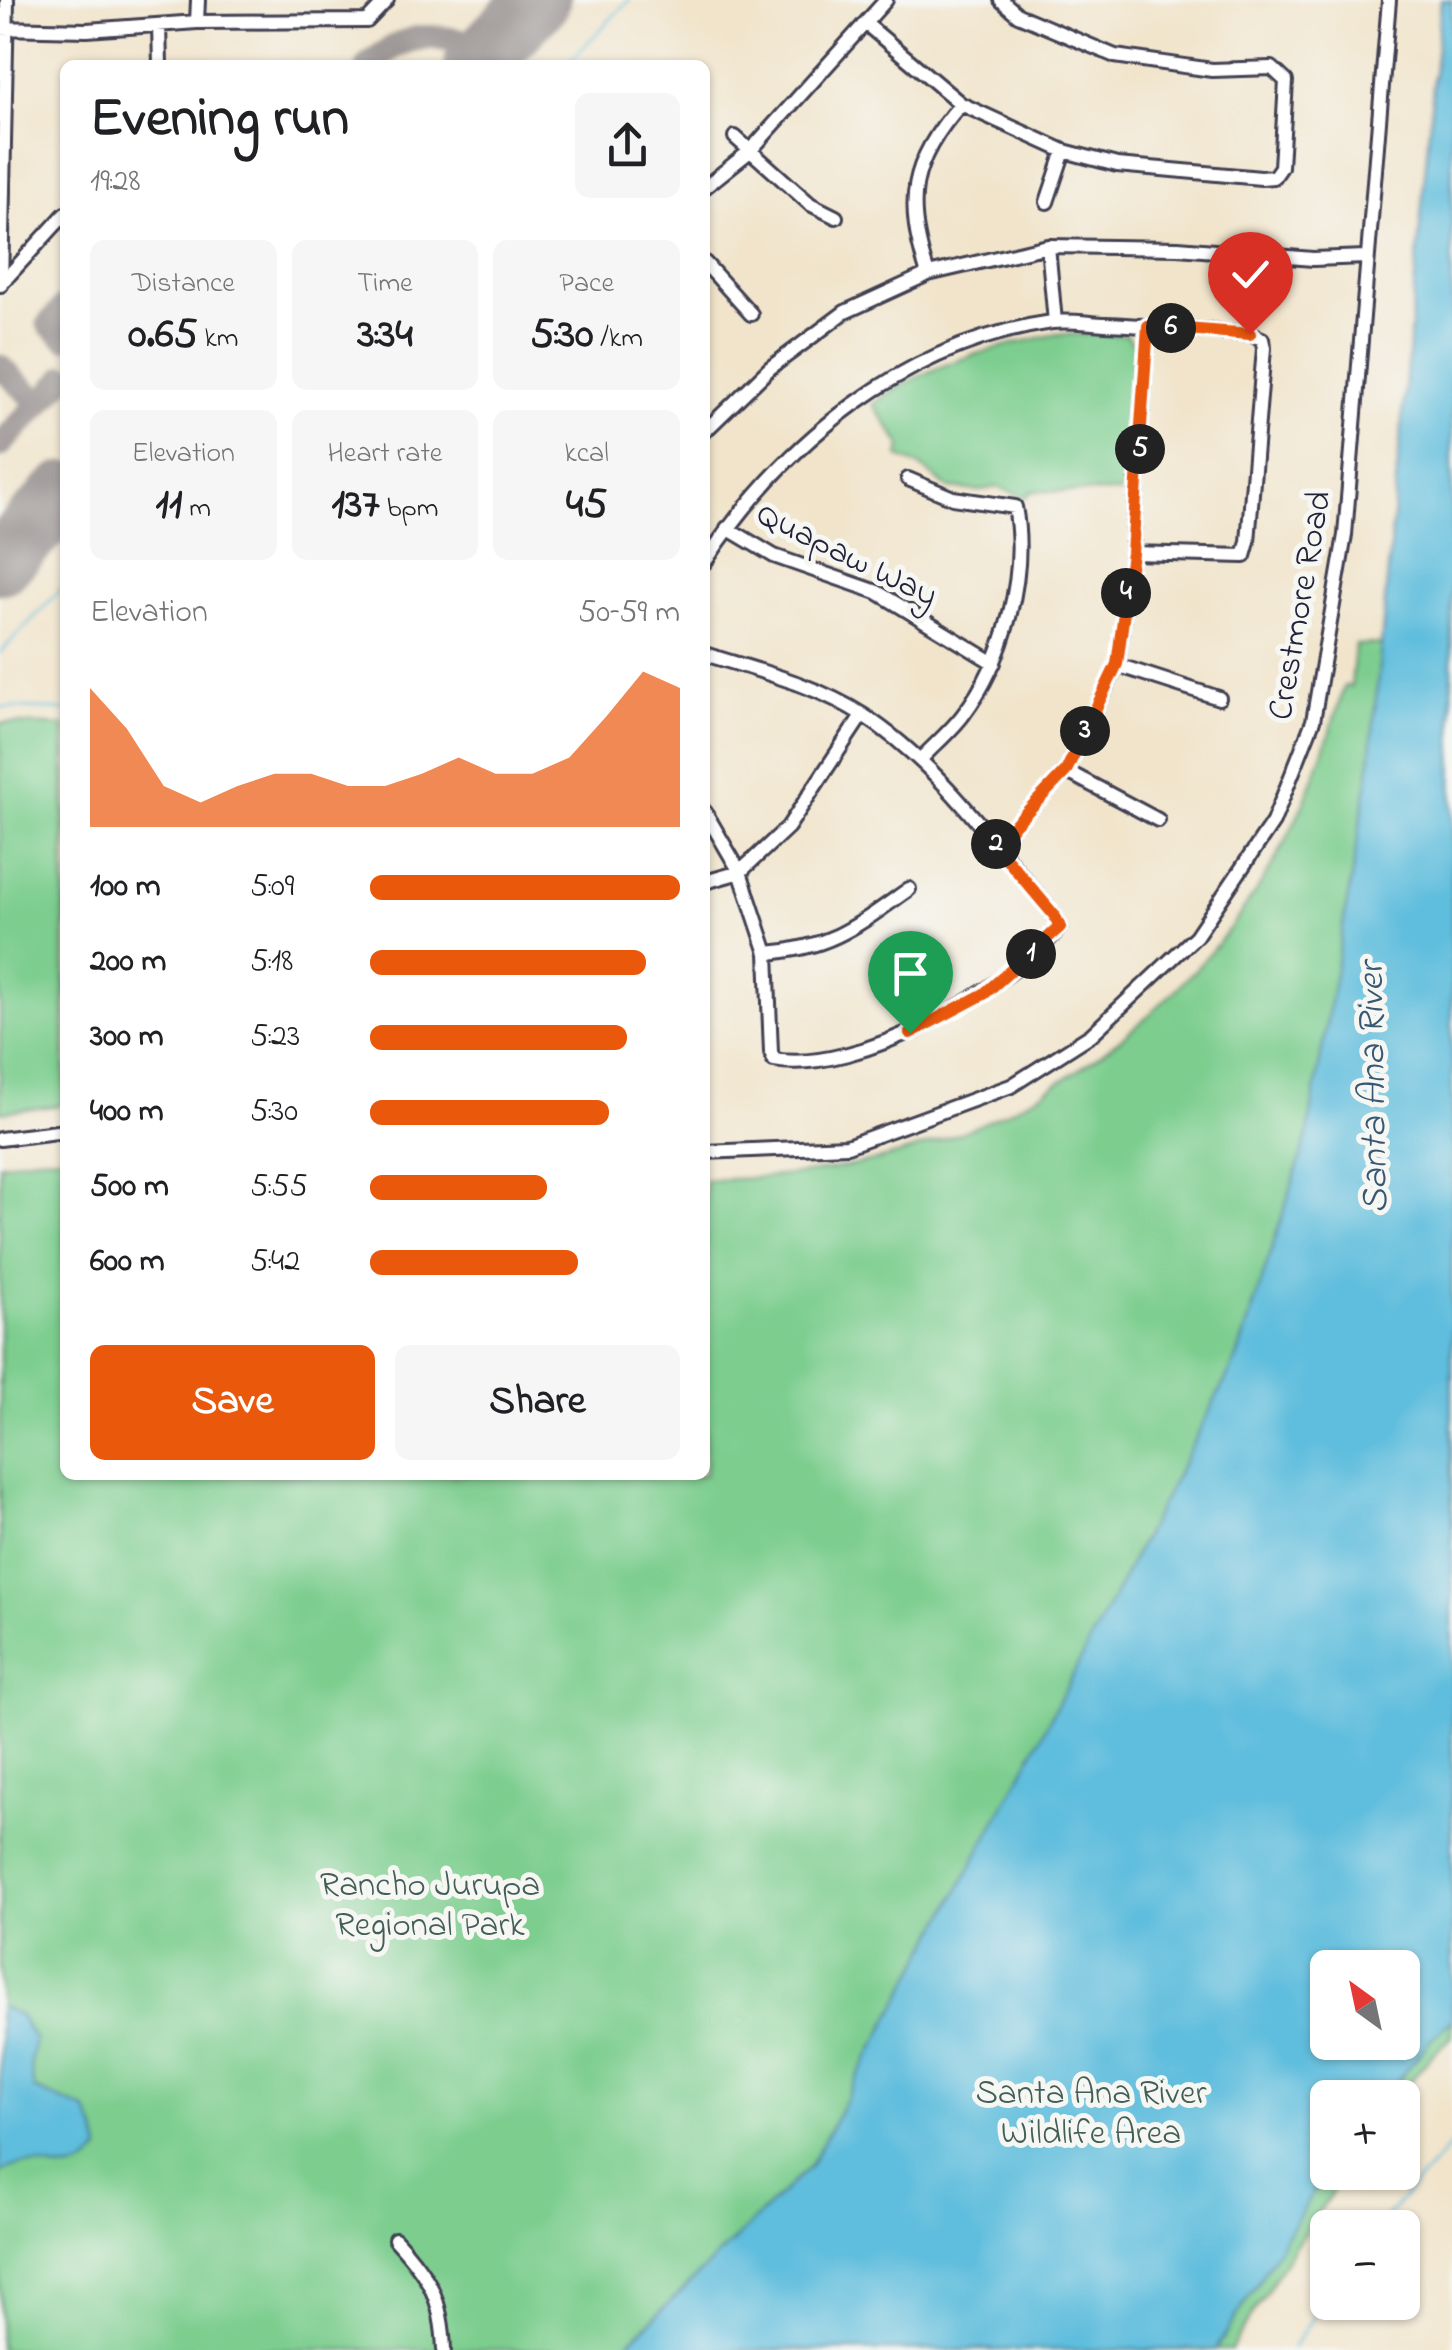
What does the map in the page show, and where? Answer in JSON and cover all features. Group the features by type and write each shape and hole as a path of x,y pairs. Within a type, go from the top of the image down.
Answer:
{"street":[{"path":"0,285 7,0"},
{"path":"197,22 198,0"},
{"path":"4,28 87,30 197,22 367,21 387,0"},
{"path":"710,183 750,151 886,0"},
{"path":"865,23 961,104 1064,151 1117,165 1274,177 1280,167 1286,82 1272,68 1212,70 1115,56 1018,15 1000,0"},
{"name":"Crestmore Road","path":"710,1152 847,1146 1011,1086 1091,1036 1196,936 1272,822 1313,721 1345,535 1390,0"},
{"path":"160,25 160,60"},
{"path":"928,274 914,224 912,193 938,130 961,104"},
{"path":"734,137 810,204 836,217"},
{"path":"1048,202 1064,151"},
{"path":"0,285 60,219"},
{"path":"1048,246 1054,322"},
{"path":"710,427 770,368 845,312 928,274 1048,246 1178,248 1313,259 1366,257"},
{"path":"710,269 751,314"},
{"path":"710,554 727,528 789,458 879,384 962,344 1054,322 1250,334 1262,339 1244,556 1132,553"},
{"path":"995,845 1066,771 1117,664 1132,553 1148,326"},
{"path":"908,479 953,498 1015,507 1016,569 994,664 963,715 920,760"},
{"name":"Quapaw Way","path":"727,528 774,556 877,592 994,664"},
{"path":"710,656 804,686 862,714 920,760 1054,915 1060,927 984,994 910,1033 824,1059 774,1060 767,953 740,872 710,821"},
{"path":"1117,664 1218,698"},
{"path":"710,881 740,872 788,827 862,714"},
{"path":"1066,771 1158,820"},
{"path":"767,953 804,950 845,934 909,888"},
{"path":"0,1138 60,1132"},
{"path":"395,2239 426,2272 443,2325 444,2350"}],"green space":[{"path":"1057,334 1127,335 1135,346 1124,493 1032,491 1026,497 997,487 978,491 948,488 920,466 899,457 901,445 873,404 916,378 961,359"},
{"name":"Rancho Jurupa Regional Park","path":"1452,641 1452,2037 1411,2080 1310,2080 1310,2190 1333,2190 1320,2210 1310,2210 1310,2224 1231,2350 0,2350 0,1164 60,1156 60,1480 710,1480 710,1180 803,1173 900,1154 960,1133 1017,1106 1072,1074 1124,1036 1171,994 1252,897 1303,804 1344,686 1351,686 1355,645"},
{"path":"0,723 60,726 60,1106 0,1112"}],"water":[{"name":"Santa Ana River","path":"1441,0 1452,0 1452,2020 1420,2053 1420,1950 1310,1950 1310,2060 1415,2060 1399,2080 1310,2080 1310,2190 1315,2190 1216,2350 621,2350 810,2166 1028,1761 1237,1358 1307,1138 1369,773"},
{"path":"0,2006 20,2016 35,2040 30,2063 34,2089 86,2110 96,2130 100,2151 84,2166 62,2169 23,2165 0,2173"}],"waterway":[{"path":"571,60 629,0"},
{"path":"0,653 60,590"},
{"path":"0,707 60,710"},
{"path":"1392,2210 1452,2144"},
{"path":"1291,2350 1311,2320"}],"taxiway":[{"path":"376,60 406,41 430,37 475,44 482,59"},
{"path":"60,312 49,324 60,334"},
{"path":"0,367 40,403"},
{"path":"0,445 60,382"}],"runway":[{"path":"481,60 538,0"},
{"path":"0,562 60,499"}],"route":[{"path":"910,1033 984,994 1060,927 995,845 1066,771 1117,664 1132,553 1148,326 1250,334"}],"park label":[{"name":"Santa Ana River Wildlife Area","path":"1091,2111"}]}
